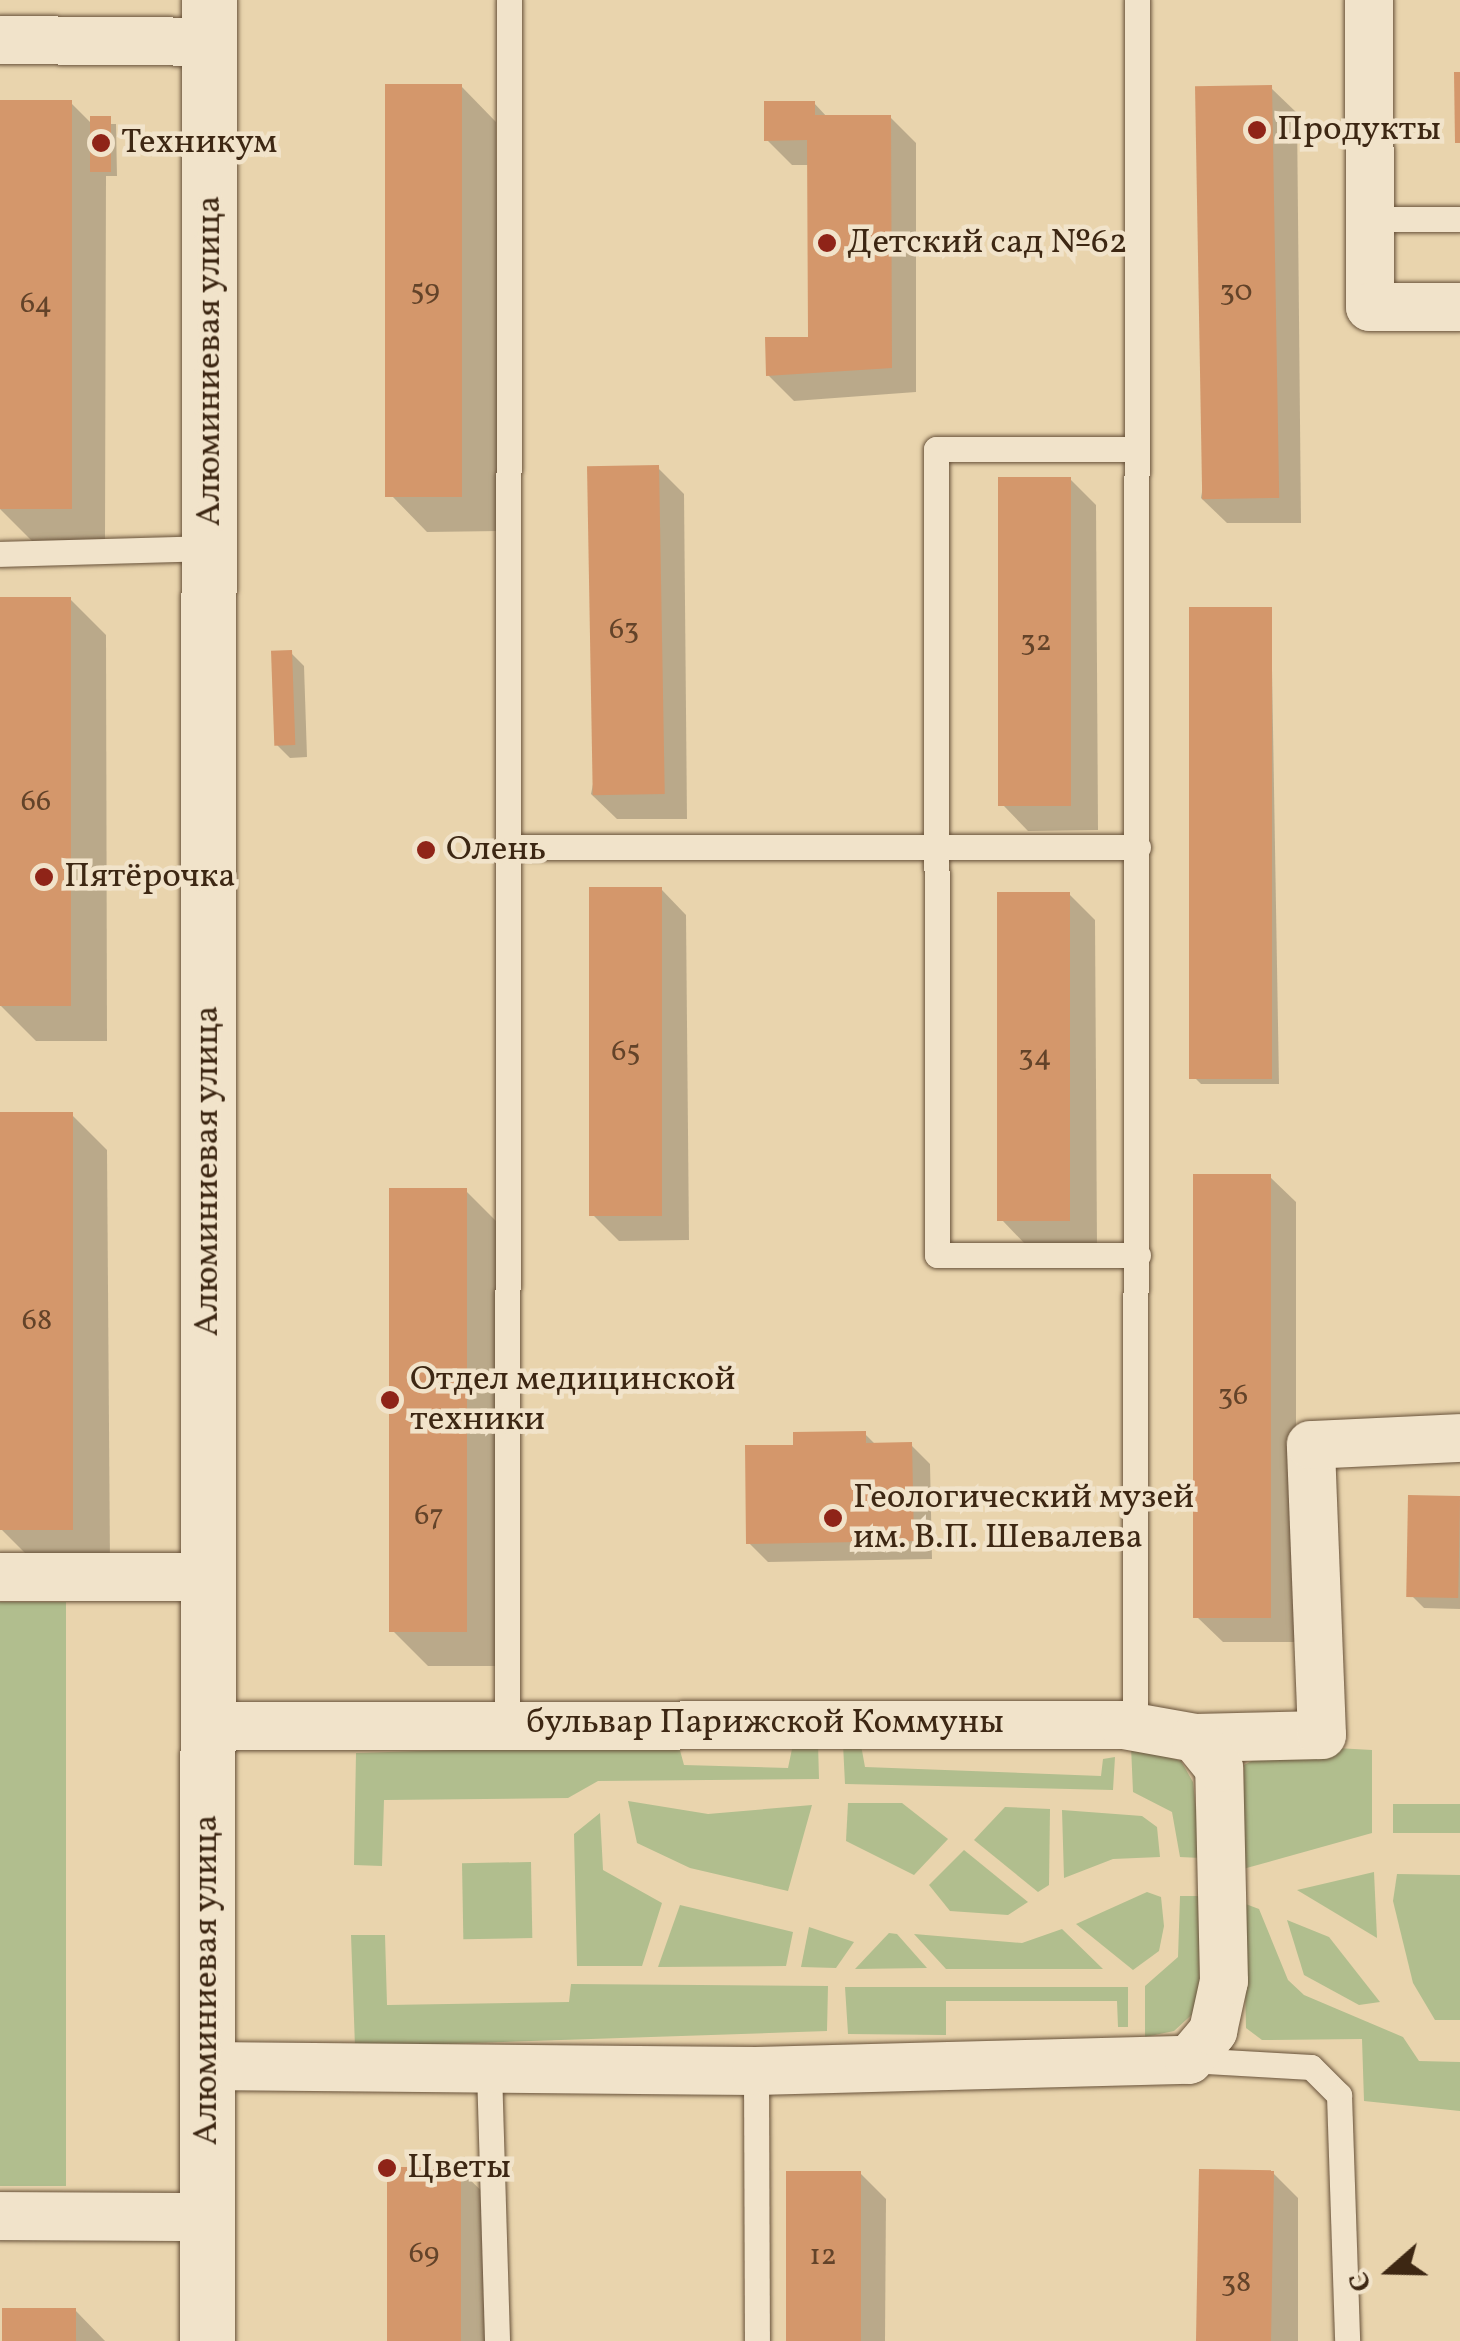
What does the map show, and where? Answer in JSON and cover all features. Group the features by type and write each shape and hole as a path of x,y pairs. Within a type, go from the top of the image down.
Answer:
{"main road":[{"name":"Алюминиевая улица","path":"207,2341 210,21"}],"street":[{"path":"1369,0 1370,307 1460,307"},
{"path":"0,40 210,21"},
{"name":"бульвар Парижской Коммуны","path":"208,1726 507,1722 1135,1725 1195,1738 1322,1736 1311,1445 1460,1438"},
{"path":"0,1577 207,1576"},
{"path":"205,2066 756,2071 1188,2060 1213,2031 1224,1980 1219,1768 1195,1738"},
{"path":"0,2216 206,2216"}],"lane":[{"path":"507,1722 509,0"},
{"path":"1135,1725 1137,0"},
{"path":"1370,219 1460,220"},
{"path":"1137,448 936,448 937,1255 1138,1256"},
{"path":"0,554 210,548"},
{"path":"510,847 1138,847"},
{"path":"1188,2060 1311,2066 1340,2095 1347,2341"},
{"path":"490,2070 497,2341"},
{"path":"756,2071 757,2341"}],"green space":[{"path":"0,1602 66,1602 66,2186 0,2186"},
{"path":"678,1743 684,1765 788,1768 793,1744 818,1743 819,1779 598,1781 568,1798 384,1800 382,1866 354,1865 356,1753"},
{"path":"843,1744 861,1745 865,1767 1101,1776 1103,1759 1115,1757 1113,1790 845,1784"},
{"path":"1283,1745 1372,1750 1372,1833 1243,1869 1244,1765"},
{"path":"1131,1746 1181,1761 1193,1782 1201,1858 1180,1857 1172,1812 1133,1792"},
{"path":"628,1801 708,1814 812,1805 788,1891 690,1868 637,1843"},
{"path":"848,1803 902,1803 948,1839 914,1875 846,1841"},
{"path":"1393,1804 1460,1804 1460,1833 1393,1833"},
{"path":"1005,1807 1050,1809 1049,1885 1038,1892 974,1840"},
{"path":"1062,1810 1142,1816 1157,1827 1160,1857 1113,1859 1064,1878"},
{"path":"600,1813 603,1870 662,1903 642,1966 577,1966 574,1834"},
{"path":"964,1850 1028,1902 1008,1915 950,1911 929,1885"},
{"path":"531,1862 532,1938 463,1939 462,1863"},
{"path":"1374,1872 1377,1938 1297,1890"},
{"path":"1397,1874 1460,1875 1460,2020 1435,2020 1413,1983 1393,1901"},
{"path":"1147,1892 1161,1897 1164,1926 1159,1951 1133,1970 1076,1924"},
{"path":"1180,1896 1203,1896 1199,2008 1174,2031 1145,2037 1145,1986 1178,1957"},
{"path":"1243,1903 1259,1909 1288,1980 1304,1995 1403,2037 1419,2061 1460,2062 1460,2111 1364,2101 1362,2039 1262,2040 1246,2028"},
{"path":"680,1905 793,1932 786,1966 658,1967"},
{"path":"1287,1920 1329,1937 1380,2002 1359,2005 1304,1975"},
{"path":"809,1927 854,1942 836,1968 801,1967"},
{"path":"1062,1929 1103,1969 946,1969 914,1934 1022,1943"},
{"path":"889,1933 897,1934 927,1968 855,1969"},
{"path":"351,1935 385,1935 387,2005 569,2002 571,1984 828,1986 827,2031 355,2047"},
{"path":"845,1987 1128,1987 1128,2027 1118,2027 1117,2001 946,2001 946,2035 848,2034"}],"building":[{"path":"1454,72 1460,72 1460,143 1455,143"},
{"path":"385,84 462,84 462,497 385,497"},
{"path":"1272,85 1279,498 1202,499 1195,86"},
{"path":"0,100 72,100 72,509 0,509"},
{"path":"764,101 815,101 815,115 891,115 892,368 766,376 765,337 808,337 807,140 764,141"},
{"path":"90,116 111,116 111,172 90,172"},
{"path":"659,465 665,794 593,795 587,466"},
{"path":"998,477 1071,477 1071,806 998,806"},
{"path":"0,597 71,597 71,1006 0,1006"},
{"path":"1189,607 1272,607 1272,1079 1189,1079"},
{"path":"292,650 295,745 274,746 271,651"},
{"path":"589,887 662,887 662,1216 589,1216"},
{"path":"997,892 1070,892 1070,1221 997,1221"},
{"path":"0,1112 73,1112 73,1530 0,1530"},
{"path":"1193,1174 1271,1174 1271,1618 1193,1618"},
{"path":"389,1188 467,1188 467,1632 389,1632"},
{"path":"866,1431 866,1443 912,1442 914,1541 746,1544 745,1445 793,1445 793,1432"},
{"path":"1408,1495 1460,1496 1458,1598 1406,1597"},
{"path":"387,2167 461,2167 461,2341 387,2341"},
{"path":"1199,2169 1274,2170 1271,2341 1196,2341"},
{"path":"786,2171 861,2171 861,2341 786,2341"},
{"path":"2,2308 76,2308 76,2341 2,2341"}],"place":[{"name":"Продукты","path":"1257,130"},
{"name":"Техникум","path":"101,143"},
{"name":"Детский сад №62","path":"827,243"},
{"name":"Олень","path":"426,850"},
{"name":"Пятёрочка","path":"44,877"},
{"name":"Отдел медицинской техники","path":"390,1400"},
{"name":"Геологический музей им. В.П. Шевалева","path":"833,1518"},
{"name":"Цветы","path":"387,2168"}]}
